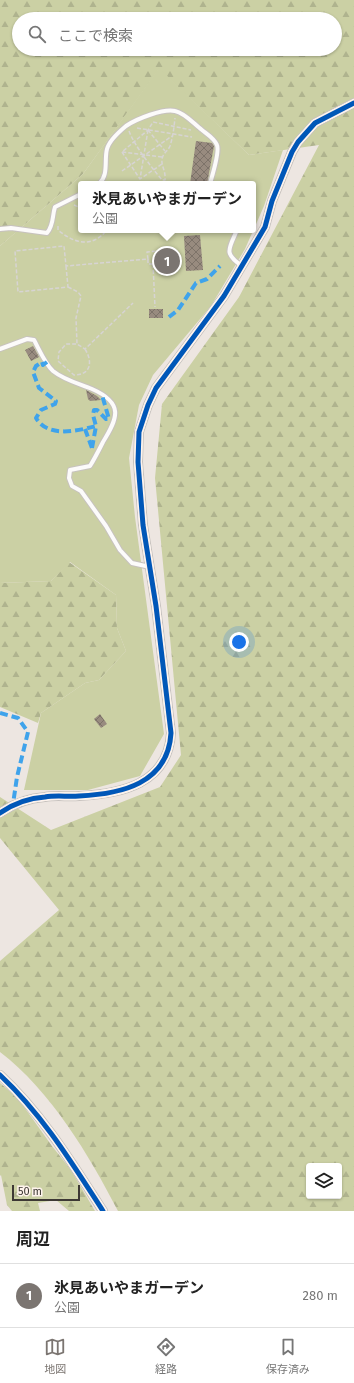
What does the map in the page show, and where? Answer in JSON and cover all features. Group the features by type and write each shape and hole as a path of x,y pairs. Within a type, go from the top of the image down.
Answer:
{"street":[{"path":"0,812 13,804 45,796 79,796 128,789 157,772 170,746 171,733 150,568 143,525 138,462 140,432 148,405 156,388 224,296 265,226 272,201 292,152 298,142 315,123 354,103"},
{"path":"0,1075 19,1093 59,1143 103,1211"}],"lane":[{"path":"103,181 107,148 114,137 127,126 141,118 166,110 175,111 184,115 215,141 218,149 211,181"},
{"path":"0,229 10,228 47,233 52,227 52,216 55,206 78,195"},
{"path":"236,233 230,247 230,254 231,258 242,266"},
{"path":"0,349 27,339 34,340 53,371 94,390 106,397 112,404 116,411 116,419 97,455 90,466 70,470 69,478 72,486 81,492 106,526 124,555 132,563 150,568"}],"path":[{"path":"127,126 133,141 153,170 162,180 165,180 166,172 162,164 162,158 165,151 170,147 176,114"},
{"path":"122,152 133,141 148,130 153,122 174,125 191,130"},
{"path":"127,126 172,135 192,137"},
{"path":"148,130 165,151"},
{"path":"140,179 148,130"},
{"path":"122,171 172,135"},
{"path":"122,152 162,158"},
{"path":"122,152 140,179"},
{"path":"140,179 162,164"},
{"path":"69,205 73,204 78,206"},
{"path":"58,222 58,230 63,234 86,243 93,242 103,233"},
{"path":"68,286 64,246 15,251 18,292 68,286 78,292 81,296 76,318 77,344"},
{"path":"156,251 157,258 157,264 148,264 147,252 156,251"},
{"path":"157,258 177,256"},
{"path":"66,266 148,259"},
{"path":"153,264 156,307"},
{"path":"85,349 133,303"},
{"path":"66,344 77,344 85,349 89,357 89,365 87,371 82,375 74,375 58,361 59,352 66,344"}],"green space":[{"path":"0,0 354,0 354,1211 118,1211 81,1146 67,1125 36,1085 0,1052 0,961 59,910 0,838 0,797 51,830 160,787 181,755 155,478 162,404 239,297 319,145 249,155 159,69 83,174 0,246"},
{"path":"159,68 249,155 283,150 264,206 256,224 256,181 78,181 78,233 252,233 245,249 211,306 153,375 139,405 129,458 135,517 164,734 140,776 88,790 24,790 41,713 85,683 99,680 126,651 117,628 116,595 70,562 51,581 0,583 0,246 83,174"},
{"path":"69,562 116,595 117,628 126,651 99,680 85,683 41,713 38,723 0,707 0,583 51,581"},
{"path":"0,1083 17,1097 71,1170 95,1211 69,1211 56,1200 38,1203 40,1211 12,1211 7,1205 1,1175 0,1176"}],"building":[{"path":"196,141 212,143 214,146 208,181 190,181"},
{"path":"200,235 203,270 186,271 184,236"},
{"path":"149,309 163,309 163,318 149,318"},
{"path":"33,346 39,357 31,361 25,350"},
{"path":"86,390 97,396 101,400 90,401"},
{"path":"100,714 107,724 101,728 94,719"}],"marked path":[{"path":"169,317 178,310 196,283 207,279 220,266"},
{"path":"47,362 43,365 42,362 36,366 33,372 39,388 56,401 55,404 41,410 36,418 41,424 55,431 72,431 96,426"},
{"path":"92,448 96,426 93,415 94,410 97,410 106,419 109,419 102,395"},
{"path":"85,429 92,448"},
{"path":"0,713 18,718 28,732 17,777 13,804"}],"cycle path":[{"path":"0,813 27,800 53,796 95,795 126,789 140,783 152,775 161,764 168,750 171,733 156,606 143,525 138,462 139,432 148,405 156,388 224,296 265,227 272,201 292,152 298,142 315,123 354,103"},
{"path":"0,1075 29,1106 56,1140 103,1211"}],"place":[{"name":"氷見あいやまガーデン","path":"167,261"}]}
